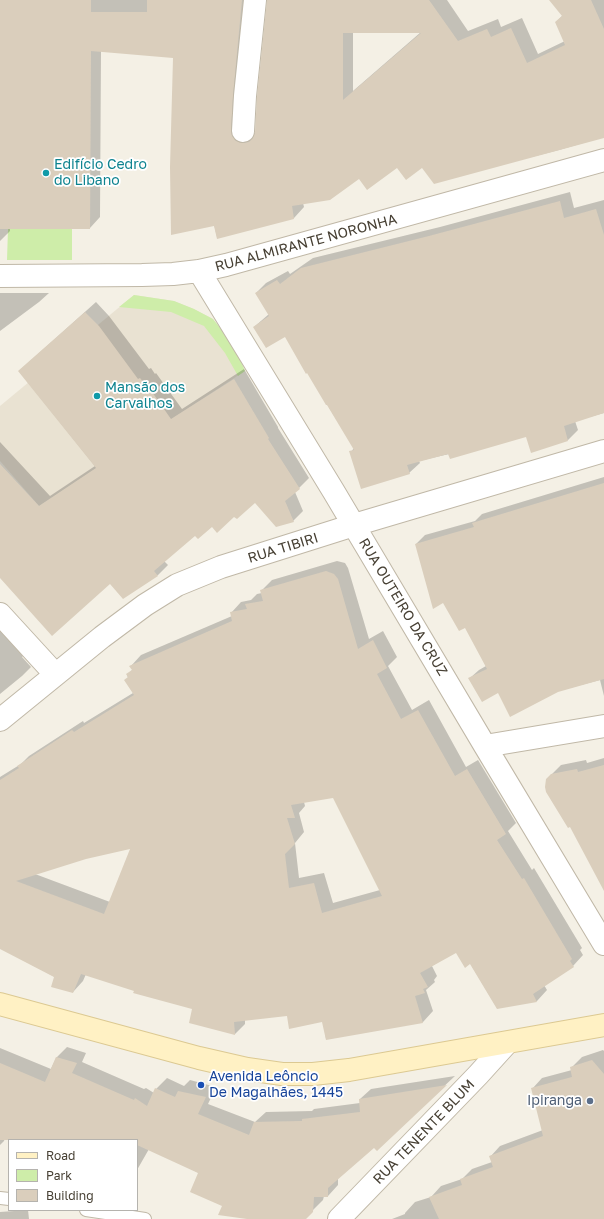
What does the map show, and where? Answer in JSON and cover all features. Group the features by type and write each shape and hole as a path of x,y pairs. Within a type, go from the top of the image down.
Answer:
{"main road":[{"path":"0,1004 199,1058 247,1069 282,1074 313,1074 349,1070 604,1025"}],"street":[{"path":"243,131 245,96 255,0"},
{"name":"RUA ALMIRANTE NORONHA","path":"0,276 142,276 199,271 226,265 604,160"},
{"name":"RUA OUTEIRO DA CRUZ","path":"199,271 354,525 604,944"},
{"name":"RUA TIBIRI","path":"0,720 102,637 145,605 177,585 221,567 354,525 604,451"},
{"path":"0,614 55,674"},
{"path":"485,746 604,726"},
{"name":"RUA TENENTE BLUM","path":"339,1219 473,1081 507,1043"}],"lane":[{"path":"93,1211 145,1219"}],"shaded area":[{"path":"134,295 174,301 213,319 245,371 39,506 0,461 0,406"}],"green space":[{"path":"8,229 72,229 72,260 7,260"},
{"path":"134,295 174,301 213,319 230,340 245,371 238,376 225,353 204,326 171,312 119,307"}],"building":[{"path":"0,0 91,0 91,12 147,12 147,0 242,0 231,130 232,136 236,141 243,143 249,142 253,138 255,132 267,0 429,0 458,41 487,29 491,37 511,28 527,63 565,45 555,22 562,16 549,0 591,0 604,29 604,138 434,184 422,168 406,180 397,168 367,190 359,179 330,200 292,206 294,219 217,239 214,226 171,235 170,167 173,58 91,51 90,229 0,229","holes":["343,33 421,33 343,100"]},
{"path":"560,201 564,218 596,209 604,235 604,413 564,426 568,441 531,453 526,437 450,459 448,454 407,465 410,474 361,489 349,451 354,450 307,373 306,374 285,337 266,348 253,327 269,316 255,293 277,280 280,284 301,268"},
{"path":"85,312 99,326 138,379 140,378 144,383 145,382 171,419 234,379 269,438 268,439 300,489 285,501 294,522 276,527 255,503 237,519 234,517 217,533 212,527 198,539 195,536 154,571 158,576 123,599 110,584 52,636 0,578 0,464 39,506 96,468 18,371"},
{"path":"604,483 604,679 558,692 510,717 498,693 482,702 468,678 487,669 465,628 459,631 443,603 433,609 415,544 474,527 472,523"},
{"path":"326,571 334,574 338,579 358,649 373,640 387,668 377,674 401,719 418,710 455,776 467,769 506,834 497,840 522,879 524,878 572,959 570,961 574,967 533,994 537,1002 497,1009 470,964 465,968 456,953 420,973 428,987 423,989 425,993 415,996 423,1023 326,1040 322,1022 289,1029 287,1016 234,1022 235,1035 189,1023 192,1009 133,993 134,991 81,974 73,993 51,987 54,977 0,949 0,780 19,768 17,766 72,730 74,732 134,695 124,680 128,677 126,674 132,670 129,666 232,621 230,612 247,609 245,604 263,601 260,590","holes":["333,798 382,896 322,913 314,883 289,888 285,854 295,844 287,818 295,818 291,805","130,849 104,914 16,881 86,859"]},
{"path":"604,765 604,891 570,827 568,828 546,792 545,787 546,779 551,774 577,769 578,772"},
{"path":"56,1057 77,1063 72,1073 134,1100 135,1098 147,1106 155,1088 175,1097 178,1091 206,1097 198,1114 249,1135 254,1122 302,1121 302,1119 360,1112 359,1099 447,1085 377,1151 374,1148 328,1188 328,1197 314,1197 313,1212 306,1219 247,1219 218,1215 222,1206 190,1192 198,1173 138,1145 138,1139 0,1140 0,1063 45,1082"},
{"path":"592,1060 604,1074 604,1219 439,1219 429,1197 462,1185 460,1179 493,1167 489,1156 543,1136 531,1088 572,1077 570,1067"}],"place":[{"name":"Edifício Cedro do Libano","path":"46,173"},
{"name":"Mansão dos Carvalhos","path":"97,396"},
{"name":"Avenida Leôncio De Magalhães, 1445","path":"201,1085"},
{"name":"Ipiranga","path":"590,1101"}]}
